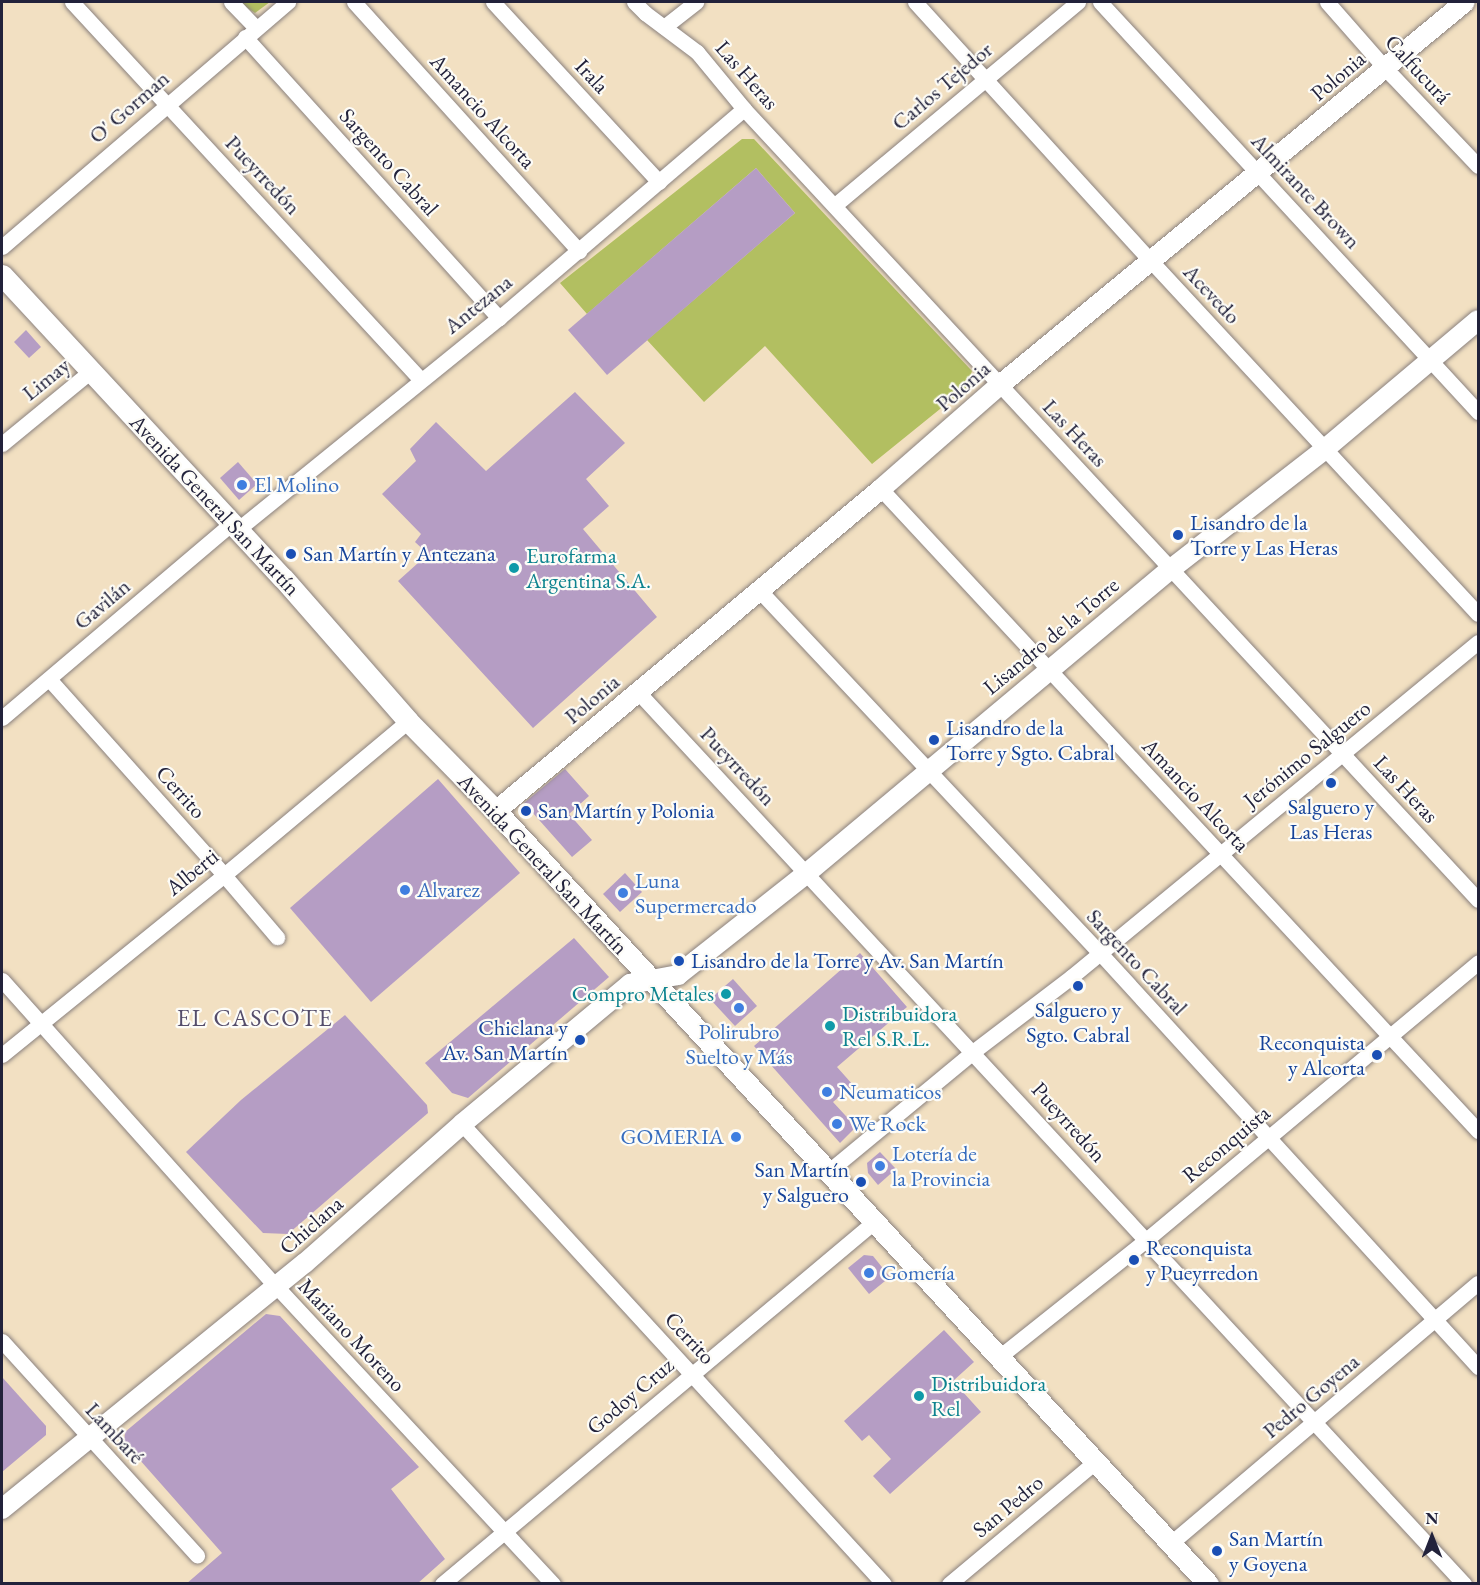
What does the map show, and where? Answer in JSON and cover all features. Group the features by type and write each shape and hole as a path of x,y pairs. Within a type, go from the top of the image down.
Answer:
{"main road":[{"name":"Avenida General San Martín","path":"2,275 283,578 408,721 496,811 1208,1584"}],"street":[{"name":"Pueyrredón","path":"72,2 420,379"},
{"name":"Sargento Cabral","path":"231,2 250,33 499,318"},
{"name":"O' Gorman","path":"2,247 288,2"},
{"name":"Amancio Alcorta","path":"354,2 579,251"},
{"name":"Irala","path":"493,2 659,182"},
{"name":"Las Heras","path":"634,2 697,52 744,109 1479,900"},
{"path":"664,27 696,2"},
{"name":"Acevedo","path":"915,2 1151,261 1479,614"},
{"name":"Carlos Tejedor","path":"835,205 1078,2"},
{"name":"Almirante Brown","path":"1100,2 1479,412"},
{"name":"Calfucurá","path":"1327,2 1385,68 1479,166"},
{"name":"Polonia","path":"496,811 881,489 1000,385 1465,2"},
{"name":"Antezana","path":"234,527 499,318 744,109"},
{"name":"Lisandro de la Torre","path":"650,980 678,975 807,873 1048,669 1171,569 1325,449 1479,320"},
{"name":"Limay","path":"2,444 91,371"},
{"name":"Amancio Alcorta","path":"881,489 1479,1131"},
{"name":"Gavilán","path":"2,718 234,527"},
{"name":"Sargento Cabral","path":"759,590 1100,953 1268,1139 1479,1366"},
{"name":"Jerónimo Salguero","path":"829,1171 974,1051 1100,953 1479,642"},
{"name":"Cerrito","path":"50,679 276,937"},
{"name":"Pueyrredón","path":"638,692 974,1051 1464,1584"},
{"name":"Alberti","path":"2,1055 224,875 408,721"},
{"name":"Reconquista","path":"999,1357 1146,1240 1479,962"},
{"name":"Chiclana","path":"2,1509 90,1440 276,1286 462,1124 630,984 650,980"},
{"name":"Mariano Moreno","path":"2,981 276,1286 553,1584"},
{"name":"Cerrito","path":"462,1124 884,1584"},
{"name":"Godoy Cruz","path":"442,1584 874,1221"},
{"name":"Pedro Goyena","path":"1171,1543 1479,1283"},
{"name":"Lambaré","path":"2,1341 197,1555"},
{"name":"San Pedro","path":"949,1584 1095,1462"}],"green space":[{"path":"239,2 270,2 255,13"},
{"path":"742,139 754,139 972,371 966,388 872,464 765,346 704,402 647,340 795,213 756,168 587,314 560,283"}],"building":[{"path":"756,168 795,213 607,375 568,330"},
{"path":"26,330 41,347 29,358 14,342"},
{"name":"Eurofarma Argentina S.A.","path":"575,392 625,443 586,479 609,506 583,529 657,617 533,728 398,581 428,554 415,542 421,534 382,494 416,461 410,449 436,422 486,471"},
{"name":"El Molino","path":"238,462 257,484 239,500 220,478"},
{"path":"565,769 589,796 569,814 592,840 572,857 524,803"},
{"name":"Alvarez","path":"438,779 520,873 371,1002 290,908"},
{"name":"Luna Supermercado","path":"625,873 642,892 620,912 603,894"},
{"path":"574,938 609,977 468,1098 452,1093 425,1063"},
{"name":"Distribuidora Rel S.R.L.","path":"860,953 907,1007 837,1067 853,1085 833,1102 856,1127 840,1143 754,1046"},
{"path":"733,979 757,1006 735,1026 710,999"},
{"path":"345,1015 427,1105 428,1113 288,1234 263,1233 186,1152 241,1100"},
{"name":"Lotería de la Provincia","path":"880,1152 896,1169 878,1185 868,1173 867,1163"},
{"name":"Gomería","path":"864,1255 873,1256 890,1277 869,1294 848,1268"},
{"path":"266,1314 280,1316 419,1467 391,1489 445,1559 417,1584 186,1584 222,1553 124,1442 125,1432"},
{"name":"Distribuidora Rel","path":"944,1330 974,1362 953,1381 981,1412 890,1494 873,1476 891,1459 869,1435 862,1441 844,1421"},
{"path":"2,1377 46,1426 46,1435 2,1472"}],"place":[{"name":"El Molino","path":"242,485"},
{"name":"Lisandro de la Torre y Las Heras","path":"1178,535"},
{"name":"San Martín y Antezana","path":"291,554"},
{"name":"Eurofarma Argentina S.A.","path":"514,568"},
{"name":"Lisandro de la Torre y Sgto. Cabral","path":"934,740"},
{"name":"Salguero y Las Heras","path":"1331,783"},
{"name":"San Martín y Polonia","path":"526,811"},
{"name":"Alvarez","path":"405,890"},
{"name":"Luna Supermercado","path":"623,893"},
{"name":"Lisandro de la Torre y Av. San Martín","path":"679,961"},
{"name":"Salguero y Sgto. Cabral","path":"1078,986"},
{"name":"Compro Metales","path":"726,994"},
{"name":"Polirubro Suelto y Más","path":"739,1008"},
{"name":"Distribuidora Rel S.R.L.","path":"830,1026"},
{"name":"Chiclana y Av. San Martín","path":"580,1040"},
{"name":"Reconquista y Alcorta","path":"1377,1055"},
{"name":"Neumaticos","path":"827,1092"},
{"name":"We Rock","path":"837,1124"},
{"name":"GOMERIA","path":"736,1137"},
{"name":"Lotería de la Provincia","path":"880,1166"},
{"name":"San Martín y Salguero","path":"861,1182"},
{"name":"Reconquista y Pueyrredon","path":"1134,1260"},
{"name":"Gomería","path":"869,1273"},
{"name":"Distribuidora Rel","path":"919,1396"},
{"name":"San Martín y Goyena","path":"1217,1551"}],"district":[{"name":"EL CASCOTE","path":"255,1018"}]}
